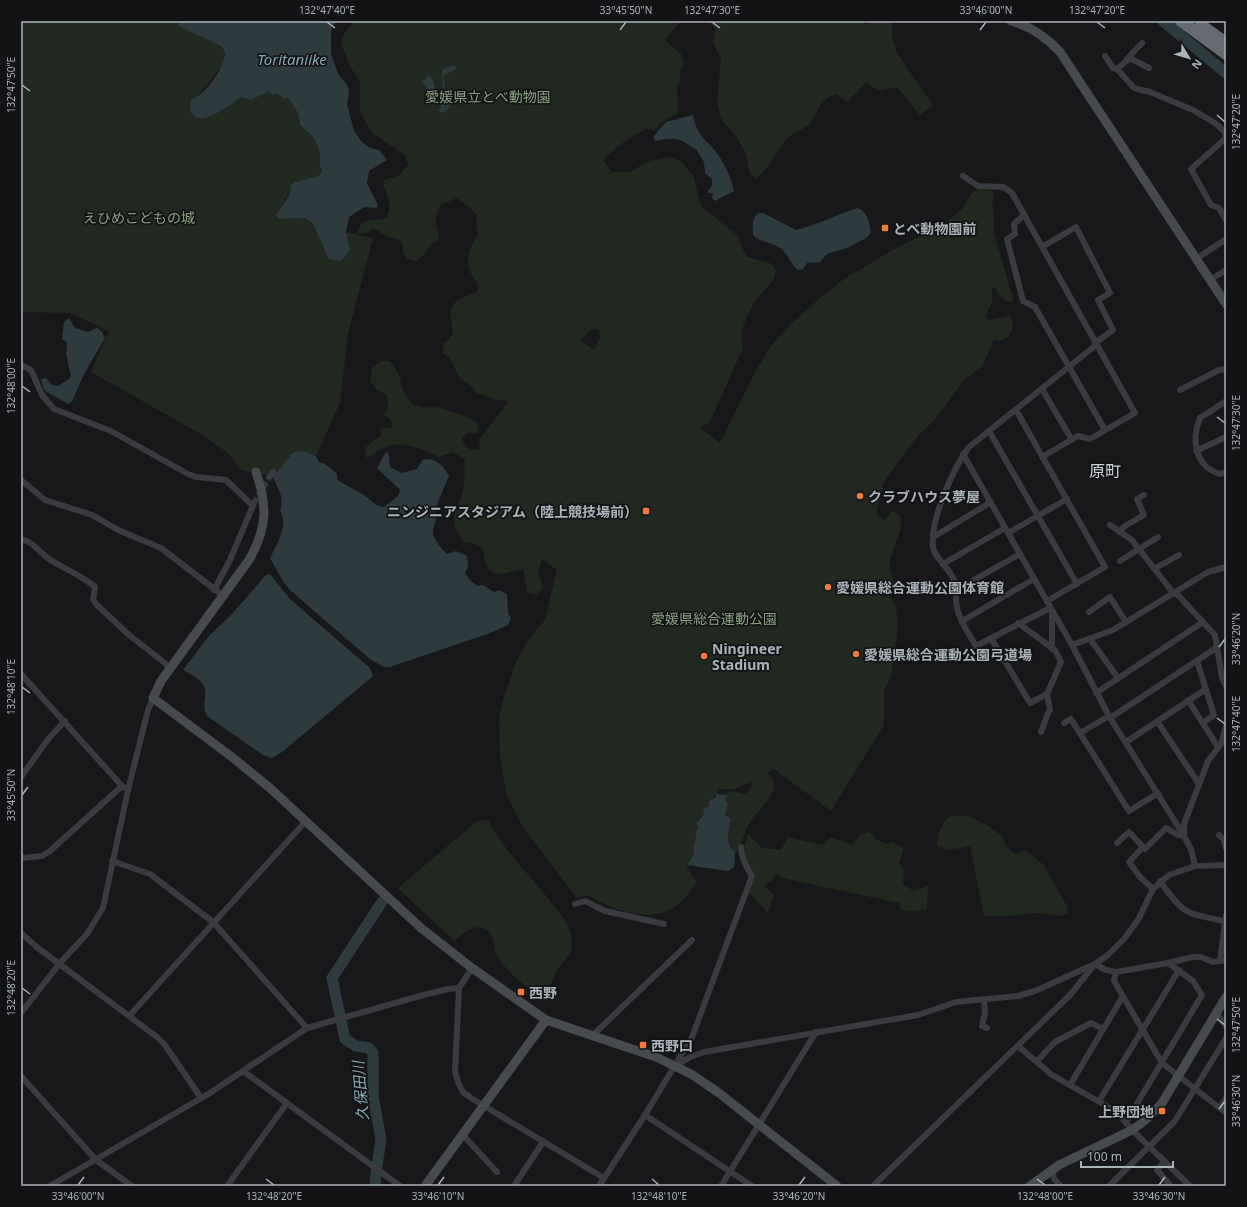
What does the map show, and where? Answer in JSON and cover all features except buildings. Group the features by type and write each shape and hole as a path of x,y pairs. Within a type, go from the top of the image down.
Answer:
{"highway":[{"path":"1181,21 1226,54"},
{"path":"1195,21 1226,44"}],"street":[{"path":"1011,21 1031,28 1060,52 1210,280 1224,297"},
{"path":"1117,69 1142,43"},
{"path":"1105,56 1113,68 1117,69 1134,88 1150,92 1193,110 1215,123 1225,132 1226,137 1191,169 1211,204 1219,208 1226,220"},
{"path":"1127,59 1134,59 1149,68"},
{"path":"963,176 978,186 998,186 1008,189 1012,193 1095,344 1135,413 1090,439 1078,436 1042,457"},
{"path":"1024,215 1014,224 1015,234 1007,239 1023,301 1035,307 1105,430"},
{"path":"1042,247 1076,227 1110,293 1098,300 1113,330 1070,367 969,447 963,454 958,462 940,505 933,548 955,582 956,607 976,646 1018,623 1051,609"},
{"path":"1196,259 1226,239"},
{"path":"1210,280 1225,271"},
{"path":"21,365 31,370 42,395 54,409 111,431 188,474 226,480 253,504 230,560 214,590"},
{"path":"1180,390 1219,370 1226,369"},
{"path":"1042,389 1072,440"},
{"path":"1226,401 1200,418 1195,445 1196,451 1204,463 1212,470 1220,474 1226,472"},
{"path":"1016,410 1105,568 1047,601"},
{"path":"989,431 1077,584"},
{"path":"1196,451 1226,437"},
{"path":"963,454 1072,645 1096,693 1184,836 1191,849 1195,866"},
{"path":"21,1013 60,963 88,934 103,908 128,790 148,710 153,698 170,667 258,544 263,529 265,510 256,472"},
{"path":"21,480 45,500 92,515 118,530 161,548 222,596"},
{"path":"1119,532 1125,526 1144,515 1137,500 1144,495"},
{"path":"943,564 1038,516 1067,499"},
{"path":"935,536 991,502"},
{"path":"1110,525 1132,540 1154,569 1215,635 1222,678 1226,686"},
{"path":"1120,561 1158,537"},
{"path":"21,539 29,541 49,559 87,580 95,587 93,599 96,604 129,635 170,667"},
{"path":"956,590 1020,554"},
{"path":"1154,569 1179,555"},
{"path":"1072,645 1113,630 1208,572 1226,567"},
{"path":"962,621 1034,579"},
{"path":"1088,612 1110,597 1126,622"},
{"path":"1051,609 1052,649"},
{"path":"1096,693 1203,622"},
{"path":"1018,623 1052,649 1061,662 1047,694 1050,710 1041,732"},
{"path":"991,638 1030,703 1047,694"},
{"path":"1090,639 1118,678"},
{"path":"1080,733 1110,717 1216,648"},
{"path":"1197,661 1214,715 1203,723"},
{"path":"21,674 122,786 128,790"},
{"path":"1126,742 1206,689"},
{"path":"153,698 232,757 306,821 421,928 472,968 544,1018 656,1057 676,1066 705,1083 837,1186"},
{"path":"1188,700 1218,748"},
{"path":"1064,723 1071,719 1129,811 1158,793"},
{"path":"1157,721 1199,784"},
{"path":"21,777 49,738 65,722"},
{"path":"1184,836 1184,824 1199,784 1208,761 1222,741 1226,726"},
{"path":"1222,741 1226,748"},
{"path":"21,858 34,858 46,853 122,786"},
{"path":"130,1015 306,821"},
{"path":"1117,843 1129,832 1146,849 1166,828 1178,835 1184,836"},
{"path":"1218,835 1224,840 1226,849"},
{"path":"599,1186 676,1066 695,1030 752,876 746,868 741,854 741,847"},
{"path":"1143,847 1129,862 1140,877 1153,889"},
{"path":"112,861 150,874 213,922 307,1028"},
{"path":"676,1066 690,1057 704,1052 918,1015 956,1002 1018,996 1095,964 1108,955 1124,939 1138,920 1153,889 1160,881 1177,871 1195,866 1226,865"},
{"path":"1095,964 1106,970 1116,972 1193,957 1201,957 1213,962 1223,960 1225,918 1192,914 1181,909 1160,881"},
{"path":"575,904 585,901 605,911 664,924"},
{"path":"21,933 38,948 130,1015 165,1045 201,1098"},
{"path":"593,1034 692,940"},
{"path":"1126,1122 1202,995 1193,981 1168,963"},
{"path":"873,1186 1070,995 1095,964"},
{"path":"472,968 459,988 455,1071 463,1092 604,1178"},
{"path":"1099,1101 1179,970"},
{"path":"1116,972 1114,981 1162,1063 1226,1113"},
{"path":"50,1186 201,1098 307,1028 427,994 459,988"},
{"path":"1070,1086 1123,996"},
{"path":"1030,1186 1052,1169 1144,1123 1154,1113 1226,997"},
{"path":"982,1026 985,1013 984,1000"},
{"path":"1217,1013 1226,1027"},
{"path":"425,1186 519,1056 544,1018"},
{"path":"1037,1061 1055,1042 1091,1023 1103,1029"},
{"path":"721,1186 816,1032"},
{"path":"1109,1186 1175,1121 1226,1038"},
{"path":"1018,1046 1052,1075 1117,1112 1132,1130 1190,1186"},
{"path":"243,1071 400,1186"},
{"path":"21,1076 96,1160 132,1186"},
{"path":"1220,1108 1226,1098"},
{"path":"227,1186 287,1103"},
{"path":"645,1115 752,1186"},
{"path":"462,1134 497,1172"},
{"path":"514,1186 543,1142"},
{"path":"1165,1161 1157,1170 1171,1186"},
{"path":"1052,1169 1054,1179 1061,1186"}],"green space":[{"name":"えひめこどもの城","path":"21,21 179,21 178,26 221,46 225,52 222,66 196,98 204,118 235,102 241,97 251,100 268,92 276,93 285,99 288,98 298,113 300,125 314,138 320,153 320,166 322,171 319,176 295,182 291,185 290,194 285,199 279,219 306,218 313,224 330,259 335,260 348,241 346,232 373,238 348,334 340,403 316,456 304,451 293,452 273,477 240,469 228,453 199,433 91,372 109,331 70,313 21,312"},
{"name":"愛媛県総合運動公園","path":"354,21 681,21 665,40 681,54 684,63 680,71 680,81 677,88 678,114 665,119 654,130 646,129 629,139 612,151 603,161 612,172 630,172 649,161 670,157 682,162 693,175 701,206 738,236 747,257 770,263 776,270 774,279 756,300 747,316 741,333 743,348 710,422 700,428 720,443 756,370 770,347 791,324 844,279 891,251 943,225 962,209 974,190 976,192 978,189 991,191 994,194 992,204 994,233 1013,298 1012,302 1006,301 1001,298 995,288 992,287 992,301 986,316 989,320 1009,316 1012,320 1013,329 1003,340 994,340 983,365 962,382 944,408 925,430 919,434 884,481 876,514 884,520 892,511 898,514 901,519 900,532 890,561 894,585 889,595 896,606 898,628 891,677 884,690 884,725 831,811 774,769 767,773 773,779 773,791 767,802 750,822 739,848 735,853 728,841 730,818 725,815 728,804 725,799 728,795 726,794 732,791 745,794 751,789 752,781 735,789 720,789 703,813 703,816 697,820 699,827 696,832 694,854 686,866 697,882 681,902 671,909 648,915 635,914 622,911 588,895 577,898 524,829 506,794 500,757 499,717 515,664 526,643 545,620 557,570 542,559 538,572 543,588 536,595 527,593 523,569 500,574 494,573 490,571 487,566 483,548 473,543 465,542 455,528 454,517 464,486 465,459 452,452 439,457 406,445 392,445 382,448 366,458 365,448 381,435 380,429 392,427 391,420 384,415 388,406 387,394 377,390 370,381 372,368 382,361 388,361 393,365 397,371 406,397 417,406 444,409 465,416 478,424 477,433 467,433 462,439 466,446 470,449 479,450 480,439 509,401 498,400 477,393 470,385 461,380 449,357 442,353 444,343 452,334 453,329 450,315 453,305 461,298 478,291 477,282 468,265 471,247 478,236 476,223 477,214 457,198 440,205 436,218 439,239 432,244 417,261 407,259 403,253 403,243 401,241 386,236 373,228 367,233 358,234 362,223 365,221 378,220 387,217 389,205 388,197 383,185 384,180 400,175 408,165 406,156 372,133 360,112 360,81 349,65 341,43 344,34","holes":["591,330 599,330 600,338 594,350 580,340"]},
{"path":"707,21 861,21 866,25 872,21 892,21 892,37 898,55 933,105 920,115 897,87 880,91 866,83 847,102 836,94 829,97 822,103 814,118 808,125 787,139 766,169 757,178 750,174 746,154 737,137 722,121 717,102 721,60 713,42 716,29"},
{"path":"962,815 984,823 993,829 1003,837 1006,845 1014,853 1016,854 1025,850 1044,865 1068,908 1067,913 1060,916 1039,913 984,916 970,846 948,850 937,846 940,830 944,822 950,817"},
{"path":"488,820 508,850 563,917 570,930 572,941 571,951 560,965 551,984 544,990 538,991 532,989 510,973 496,954 493,939 490,933 484,928 479,927 470,929 454,941 398,888 477,821"},
{"path":"869,832 877,840 886,844 892,842 904,848 899,863 904,873 902,884 914,891 928,886 927,909 908,912 901,909 899,903 782,878 776,873 771,882 768,881 764,886 774,895 768,913 749,893 755,877 742,854 748,834 762,848 781,850 788,837 823,845 831,837 852,845 861,834"}],"water":[{"name":"Toritaniike","path":"179,21 336,21 331,30 331,54 338,74 348,86 349,93 347,104 354,131 362,142 370,148 379,150 387,160 369,171 367,183 378,205 376,208 364,207 349,217 346,232 350,250 341,261 329,259 313,224 306,218 279,219 276,215 290,194 291,185 295,182 319,176 322,171 320,166 320,153 314,138 300,125 298,113 288,98 285,99 276,93 273,95 268,92 251,100 241,97 227,108 214,115 202,118 196,117 190,112 191,100 203,92 214,80 222,66 225,52 221,46 178,26"},
{"path":"456,66 455,70 443,75 446,95 451,102 447,111 441,113 439,110 443,101 442,70 448,67"},
{"path":"429,75 433,80 435,89 434,99 430,100 425,98 425,90 427,87 422,82"},
{"path":"693,115 697,129 703,138 715,150 728,173 733,187 734,191 715,201 712,198 713,194 707,192 712,186 712,179 705,173 704,162 696,149 676,139 655,141 653,137 666,122"},
{"path":"858,208 866,215 871,233 866,238 847,248 827,254 820,262 807,263 803,269 798,270 795,268 783,250 759,240 753,235 753,220 758,213 763,213 796,230"},
{"path":"69,318 75,328 88,332 97,328 102,332 105,338 85,372 72,401 68,404 44,390 41,379 46,378 52,385 58,386 71,376 66,354 67,342 62,339 64,322"},
{"path":"304,451 316,456 319,462 325,464 337,474 337,480 364,495 378,506 384,507 398,496 400,490 377,468 386,452 389,454 390,467 402,473 417,469 422,460 427,459 435,461 441,465 449,476 435,509 436,517 433,532 435,539 439,546 447,554 456,551 467,556 468,567 465,573 477,586 483,585 494,592 499,590 507,594 508,613 511,618 508,625 490,633 390,667 384,667 371,660 291,591 284,583 270,558 283,528 280,510 282,501 279,489 273,477 293,452"},
{"path":"270,574 290,599 370,668 373,676 282,752 272,758 263,755 207,716 204,707 205,690 202,683 183,670 208,637 232,614 266,575"},
{"path":"716,794 728,795 725,799 728,804 725,815 730,818 728,841 735,853 734,867 728,871 687,865 694,854 696,832 699,827 696,823 703,816 704,809 709,806 709,801 716,797"}],"waterway":[{"path":"1163,21 1226,73"},
{"name":"久保田川","path":"377,1166 381,1139 373,1096 373,1053 369,1048 356,1046 345,1039 332,978 382,902"},
{"name":"久保田川","path":"375,1186 376,1171"}],"tunnel":[{"path":"254,503 270,476"}],"place":[{"name":"とべ動物園前","path":"885,228"},
{"name":"クラブハウス夢屋","path":"860,496"},
{"name":"ニンジニアスタジアム（陸上競技場前）","path":"646,511"},
{"name":"愛媛県総合運動公園体育館","path":"828,587"},
{"name":"愛媛県総合運動公園弓道場","path":"856,654"},
{"name":"Ningineer Stadium","path":"704,656"},
{"name":"西野","path":"521,992"},
{"name":"西野口","path":"643,1045"},
{"name":"上野団地","path":"1162,1111"}],"district":[{"name":"原町","path":"1105,471"}],"park label":[{"name":"愛媛県立とべ動物園","path":"488,96"}]}
